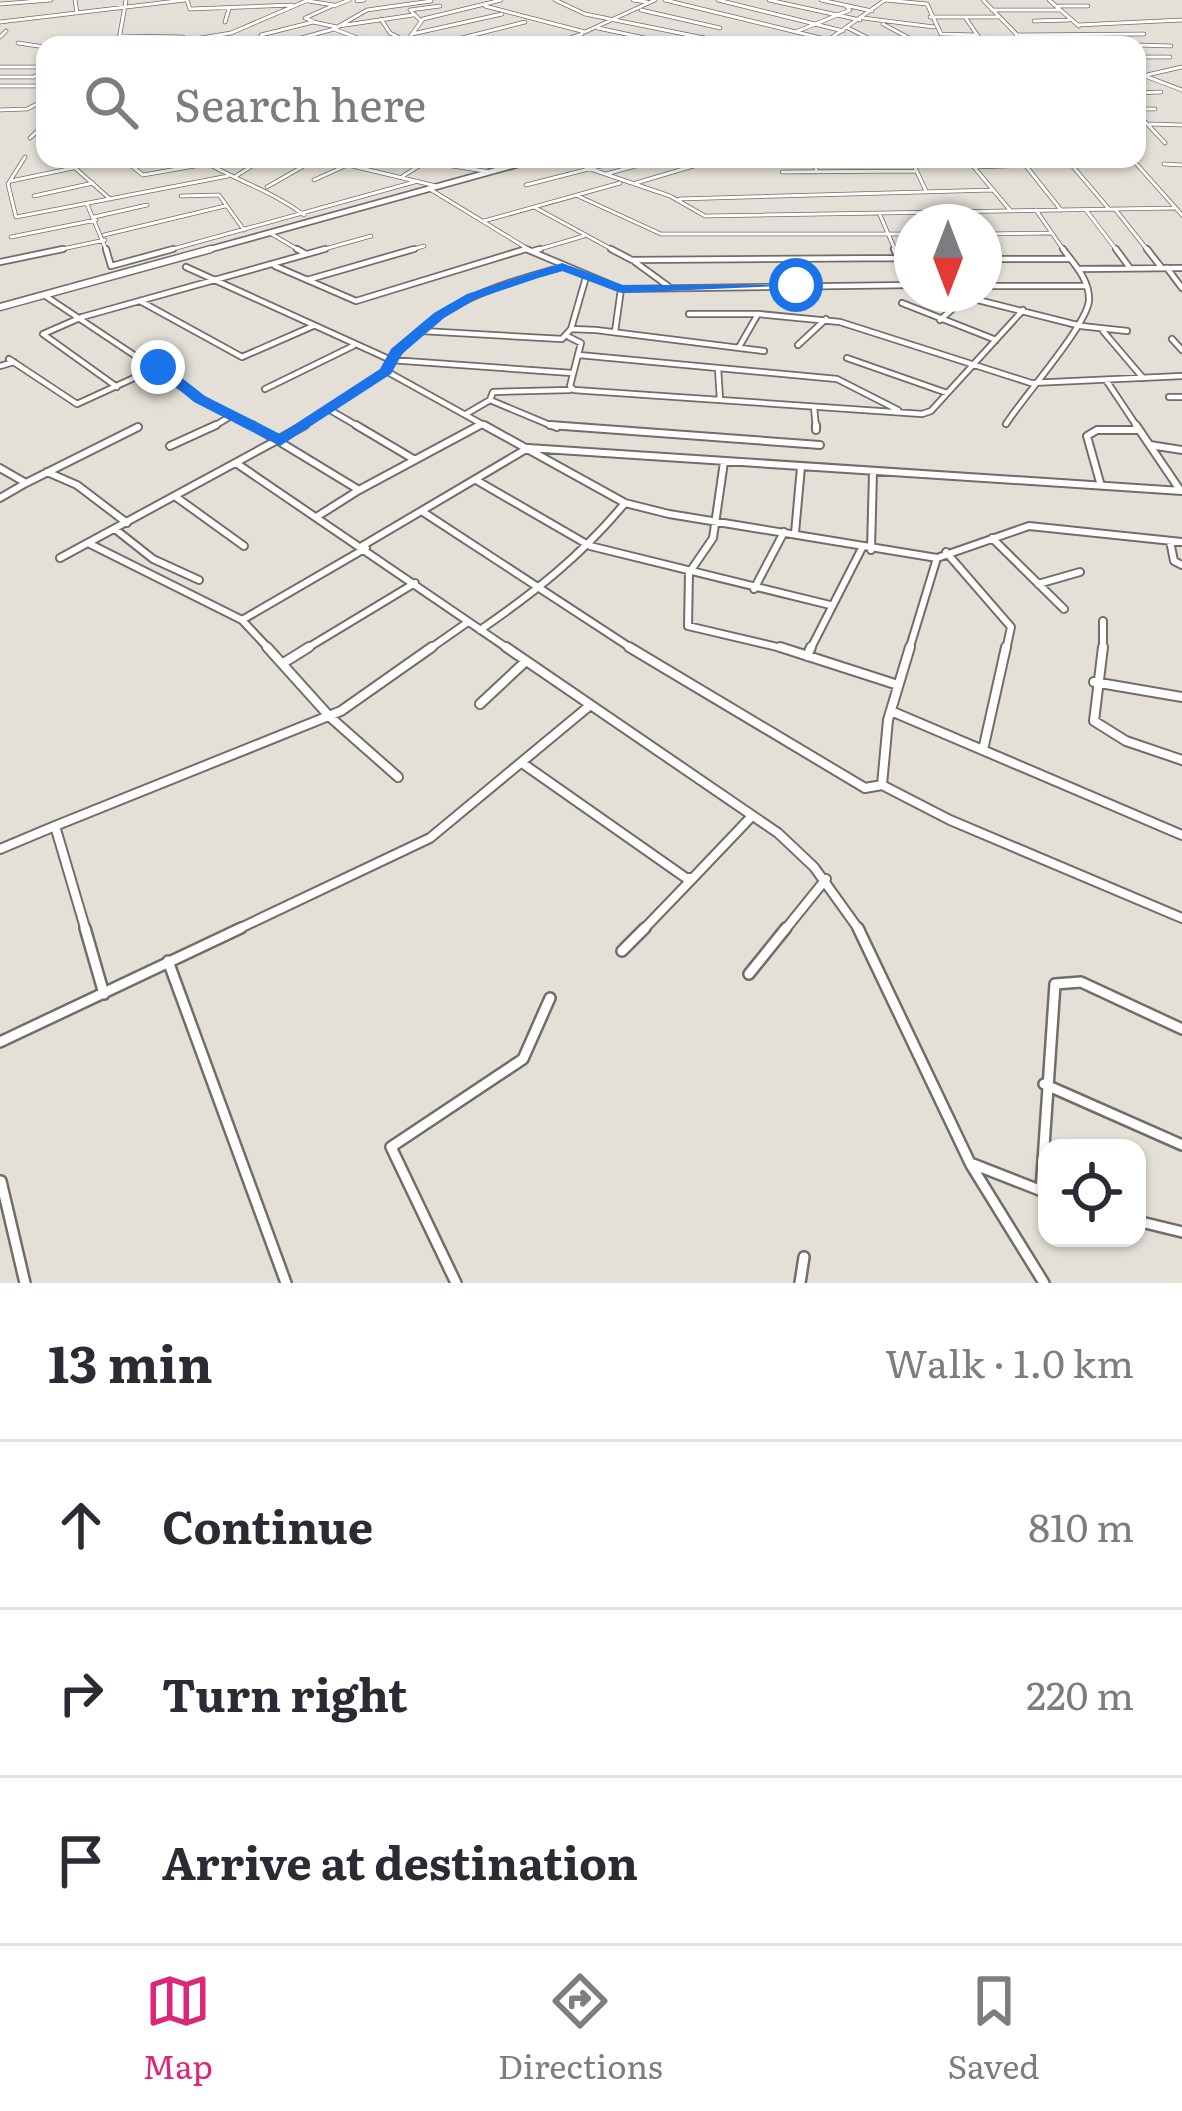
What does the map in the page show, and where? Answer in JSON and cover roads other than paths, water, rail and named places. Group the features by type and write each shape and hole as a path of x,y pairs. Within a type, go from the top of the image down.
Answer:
{"street":[{"path":"1,2 51,0"},
{"path":"75,0 77,13"},
{"path":"122,36 126,0"},
{"path":"0,22 186,0 190,9 302,4"},
{"path":"249,0 250,8"},
{"path":"210,36 248,27 308,0 334,6"},
{"path":"349,0 305,18 356,36"},
{"path":"361,0 367,10"},
{"path":"312,36 367,10 430,0 450,13"},
{"path":"470,0 528,21 585,32"},
{"path":"412,34 421,21 501,0"},
{"path":"555,0 578,12 698,36"},
{"path":"633,0 647,2"},
{"path":"576,36 655,0"},
{"path":"665,0 812,36"},
{"path":"718,0 862,36"},
{"path":"769,0 834,15 934,27"},
{"path":"821,0 872,11"},
{"path":"835,36 883,0 928,2 940,34 976,35"},
{"path":"983,0 1016,35 1144,34"},
{"path":"1048,0 1086,33"},
{"path":"159,3 162,12"},
{"path":"421,21 410,10 440,6"},
{"path":"992,10 1088,6"},
{"path":"262,7 269,17"},
{"path":"795,32 820,25 849,8"},
{"path":"225,22 229,9"},
{"path":"637,9 720,28"},
{"path":"412,34 505,13"},
{"path":"336,27 412,15"},
{"path":"930,17 1000,17"},
{"path":"965,17 976,35"},
{"path":"381,19 395,36"},
{"path":"874,20 905,36"},
{"path":"1034,21 1072,20"},
{"path":"1078,25 1182,20"},
{"path":"469,36 528,21"},
{"path":"1170,21 1182,31"},
{"path":"261,34 313,22"},
{"path":"248,27 264,36"},
{"path":"598,28 635,36"},
{"path":"18,43 36,46"},
{"path":"1146,46 1171,46"},
{"path":"1146,57 1170,57"},
{"path":"0,67 36,68"},
{"path":"1146,73 1182,67"},
{"path":"0,77 36,75"},
{"path":"1146,76 1182,87"},
{"path":"0,86 36,86"},
{"path":"1146,93 1161,92"},
{"path":"0,110 21,111 36,104"},
{"path":"1146,110 1155,109"},
{"path":"1147,124 1182,125"},
{"path":"1147,124 1165,143"},
{"path":"30,138 36,132"},
{"path":"25,158 10,181 8,200 16,207 16,218 231,177 247,168"},
{"path":"1164,164 1182,165"},
{"path":"10,181 73,168 110,199"},
{"path":"134,168 156,189"},
{"path":"143,175 200,168"},
{"path":"210,168 267,187 312,220"},
{"path":"267,187 303,168"},
{"path":"314,180 341,168"},
{"path":"363,168 436,186"},
{"path":"403,176 416,168"},
{"path":"454,168 474,173"},
{"path":"0,307 505,168"},
{"path":"584,168 678,199 706,216 1086,210 1182,203"},
{"path":"526,185 596,168"},
{"path":"603,174 626,168"},
{"path":"632,184 686,168"},
{"path":"816,168 817,172"},
{"path":"916,168 926,190"},
{"path":"977,168 1010,210"},
{"path":"1027,168 1061,210"},
{"path":"1074,168 1182,289"},
{"path":"1139,168 1182,215"},
{"path":"782,172 917,171"},
{"path":"111,266 418,181"},
{"path":"484,221 624,182"},
{"path":"34,196 93,183"},
{"path":"428,188 529,250 621,289 894,284"},
{"path":"678,199 993,190"},
{"path":"141,192 156,222"},
{"path":"181,196 219,196 249,238"},
{"path":"578,196 666,235 894,234"},
{"path":"87,204 105,238 109,275"},
{"path":"11,237 147,205"},
{"path":"0,262 225,206"},
{"path":"536,208 632,260 671,288"},
{"path":"1006,424 1032,382 1081,326 1090,302 1078,269 1036,210"},
{"path":"1086,210 1130,268"},
{"path":"879,213 894,249"},
{"path":"270,232 306,254"},
{"path":"1002,234 1051,233"},
{"path":"273,265 360,300 587,235"},
{"path":"117,387 44,334 82,317 371,236"},
{"path":"305,281 424,246"},
{"path":"632,260 894,257"},
{"path":"1002,259 1070,259"},
{"path":"186,267 391,360 572,373"},
{"path":"60,558 330,410 386,371 391,360 422,331 463,300 562,267"},
{"path":"1078,269 1182,268"},
{"path":"570,333 586,277"},
{"path":"1002,286 1086,286"},
{"path":"615,332 621,289"},
{"path":"44,294 231,416 359,490"},
{"path":"140,301 242,357 313,326"},
{"path":"1002,305 1081,326 1127,331"},
{"path":"466,415 490,400 493,392 514,389 931,411 1023,310"},
{"path":"922,312 996,340"},
{"path":"940,320 949,312"},
{"path":"689,314 826,319 1032,382 1182,376"},
{"path":"739,346 758,314"},
{"path":"798,345 826,319"},
{"path":"1100,328 1143,378"},
{"path":"422,331 615,332 764,351"},
{"path":"570,333 580,340 572,373 574,390"},
{"path":"1172,339 1182,350"},
{"path":"265,389 354,345"},
{"path":"579,355 836,379 904,413"},
{"path":"847,358 947,393"},
{"path":"0,366 11,360 76,404 158,367"},
{"path":"718,368 720,400"},
{"path":"386,371 625,503 937,558"},
{"path":"1106,380 1181,490"},
{"path":"1168,397 1182,397"},
{"path":"490,400 562,430 679,432 701,438 820,445"},
{"path":"814,407 816,430"},
{"path":"330,410 415,460"},
{"path":"170,446 231,416"},
{"path":"318,517 482,424"},
{"path":"0,498 138,428"},
{"path":"1101,486 1085,447 1087,436 1139,430"},
{"path":"1150,445 1182,451"},
{"path":"242,620 528,448 1181,490"},
{"path":"724,462 712,538 689,573 688,626 898,685"},
{"path":"236,463 752,816 826,879 872,945 970,1163 1044,1283"},
{"path":"0,467 26,483"},
{"path":"795,533 801,467"},
{"path":"47,472 76,485 127,523"},
{"path":"871,550 873,472"},
{"path":"476,480 590,545 830,605"},
{"path":"176,496 244,546"},
{"path":"480,630 590,545 625,503"},
{"path":"423,512 536,590 832,771 866,788 882,785 950,820 1182,919"},
{"path":"882,785 890,711 937,558 946,551 1029,526 1182,542"},
{"path":"116,529 153,559 199,580"},
{"path":"754,589 784,532"},
{"path":"992,538 1064,609"},
{"path":"1170,541 1174,561 1182,566"},
{"path":"90,544 242,620 286,662 330,717 398,777"},
{"path":"807,656 862,548"},
{"path":"946,551 1010,623 983,750"},
{"path":"1038,584 1080,572"},
{"path":"286,662 415,583"},
{"path":"1103,621 1106,638 1092,709 1099,726 1182,760"},
{"path":"0,850 330,717 468,622"},
{"path":"480,704 526,661"},
{"path":"1094,682 1182,698"},
{"path":"0,1042 430,838 587,707"},
{"path":"890,711 1182,836"},
{"path":"522,763 693,878"},
{"path":"622,951 752,816"},
{"path":"55,826 104,994"},
{"path":"748,974 826,879"},
{"path":"168,961 286,1283"},
{"path":"1047,1139 1044,1084 1053,991 1060,980 1081,982 1182,1029"},
{"path":"456,1283 391,1148 523,1059 550,998"},
{"path":"1044,1084 1182,1144"},
{"path":"970,1163 1038,1190"},
{"path":"1,1181 25,1283"},
{"path":"1146,1223 1182,1232"},
{"path":"800,1283 804,1257"}]}
